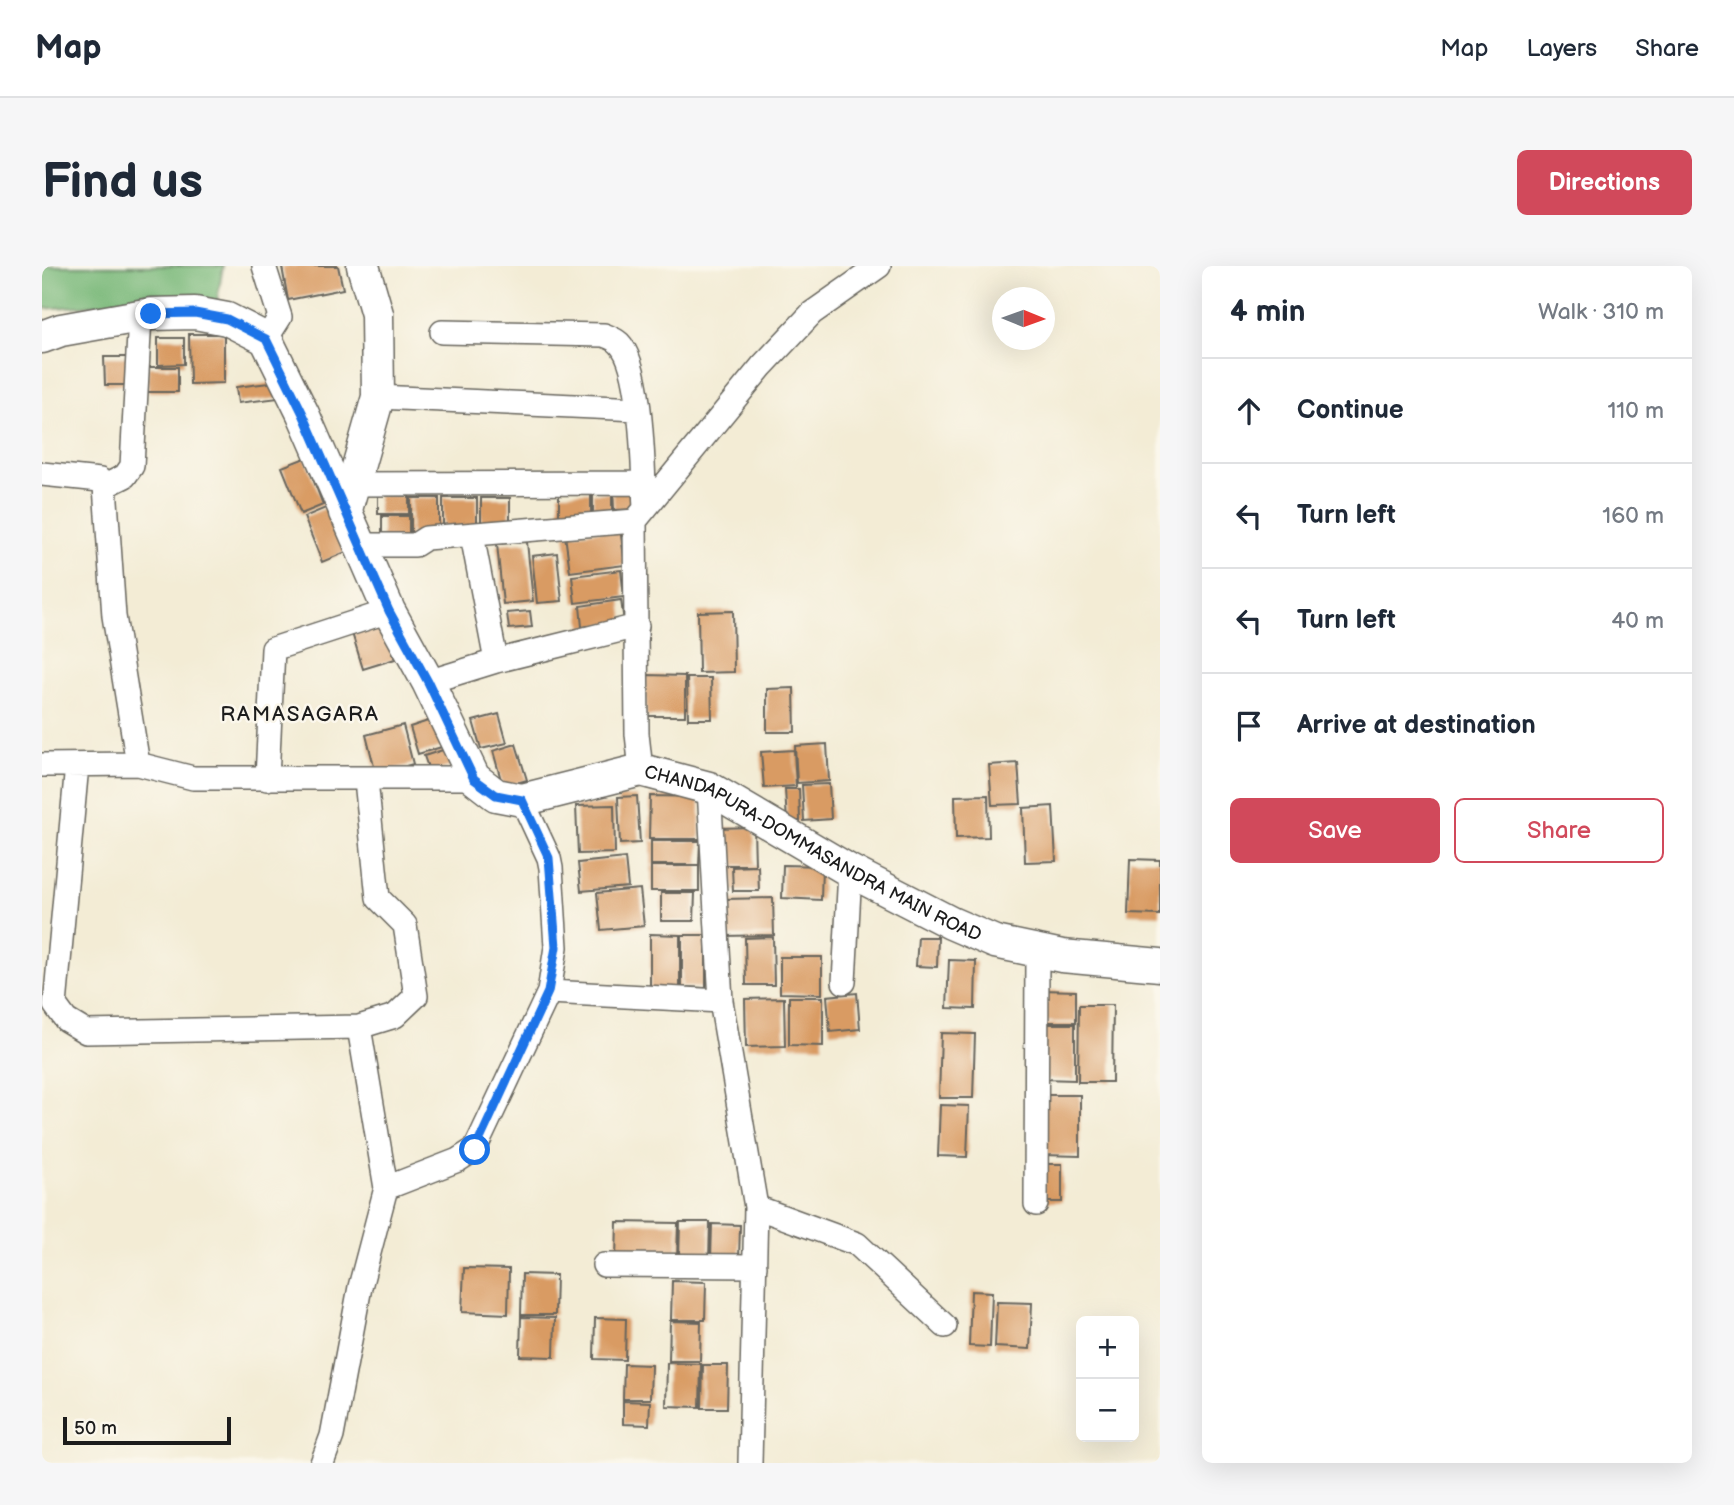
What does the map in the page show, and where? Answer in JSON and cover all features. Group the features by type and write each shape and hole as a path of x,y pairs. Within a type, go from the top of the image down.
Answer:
{"main road":[{"path":"345,513 378,397 377,314 363,266"},
{"path":"42,337 61,330 140,316 195,313 227,319 266,339 303,414 389,611 428,682 474,779 496,795 522,800"},
{"name":"CHANDAPURA-DOMMASANDRA MAIN ROAD","path":"522,800 641,771 709,788 850,871 984,938 1062,956 1160,965"}],"street":[{"path":"264,266 280,317 266,339"},
{"path":"359,545 415,545 426,538 640,515 762,366 812,313 879,266"},
{"path":"106,485 125,476 132,466 140,316"},
{"path":"442,332 604,335 618,342 628,356 638,409 643,482 636,734 641,771"},
{"path":"378,397 638,409"},
{"path":"42,474 100,480 106,485 114,616 138,764"},
{"path":"355,484 643,482"},
{"path":"472,534 496,661"},
{"path":"267,779 273,649 389,611"},
{"path":"428,682 496,661 637,626"},
{"path":"42,765 138,764 193,778 474,779"},
{"path":"77,765 55,1005 66,1020 86,1032 359,1027 394,1016 416,996 405,925 378,898 366,779"},
{"path":"709,788 721,1001 756,1207 750,1463"},
{"path":"386,1188 458,1160 475,1150 548,992 556,947 551,868 522,800"},
{"path":"844,982 850,871"},
{"path":"1036,1204 1037,951"},
{"path":"548,992 721,1001"},
{"path":"322,1463 331,1436 360,1287 386,1188 359,1027"},
{"path":"756,1207 856,1244 944,1326"},
{"path":"604,1265 755,1266"}],"green space":[{"path":"42,266 223,266 216,307 161,300 42,309"}],"building":[{"path":"338,266 343,289 288,300 282,267"},
{"path":"189,334 224,334 224,383 190,384"},
{"path":"158,338 184,338 184,364 158,365"},
{"path":"104,357 129,357 129,385 105,385"},
{"path":"148,367 178,367 178,392 148,392"},
{"path":"277,382 279,398 238,403 236,387"},
{"path":"305,458 323,505 301,514 282,467"},
{"path":"640,487 640,509 614,510 613,488"},
{"path":"591,492 591,515 559,515 559,493"},
{"path":"593,493 612,493 612,515 593,516"},
{"path":"378,495 409,496 409,514 378,514"},
{"path":"411,498 439,498 439,534 411,535"},
{"path":"443,498 477,498 477,527 443,527"},
{"path":"481,498 510,498 510,525 481,524"},
{"path":"328,507 346,552 322,562 304,517"},
{"path":"382,516 409,516 409,540 382,540"},
{"path":"620,528 625,565 570,572 565,535"},
{"path":"527,542 533,601 503,604 497,544"},
{"path":"557,553 562,601 537,603 532,556"},
{"path":"621,570 624,597 575,603 572,576"},
{"path":"621,600 624,622 582,627 580,606"},
{"path":"530,611 532,627 509,629 507,613"},
{"path":"733,611 734,672 699,673 698,612"},
{"path":"384,623 395,659 363,669 352,633"},
{"path":"646,675 685,676 685,716 646,716"},
{"path":"687,678 711,678 712,719 688,719"},
{"path":"794,688 795,732 767,732 767,689"},
{"path":"499,714 507,743 481,749 473,721"},
{"path":"437,718 445,746 418,754 410,727"},
{"path":"403,725 413,764 376,774 366,735"},
{"path":"516,744 527,780 503,787 493,751"},
{"path":"827,744 829,781 797,783 795,746"},
{"path":"446,749 452,766 430,773 424,756"},
{"path":"794,750 796,786 764,788 761,752"},
{"path":"1018,763 1021,804 992,805 989,765"},
{"path":"829,784 831,819 804,821 802,785"},
{"path":"785,789 799,789 800,821 787,822"},
{"path":"988,795 989,837 956,838 955,796"},
{"path":"637,796 640,843 620,844 618,797"},
{"path":"650,796 700,797 700,839 649,839"},
{"path":"614,805 615,853 578,854 576,806"},
{"path":"1053,806 1056,861 1025,862 1023,808"},
{"path":"754,827 755,865 719,865 718,828"},
{"path":"651,841 700,841 699,865 651,865"},
{"path":"625,858 628,887 581,891 578,863"},
{"path":"1130,859 1160,860 1160,915 1128,914"},
{"path":"783,865 822,866 821,900 782,898"},
{"path":"651,866 699,866 699,891 651,891"},
{"path":"758,866 759,891 733,891 732,867"},
{"path":"640,889 644,926 601,930 597,893"},
{"path":"661,893 695,893 694,921 661,921"},
{"path":"773,898 774,935 725,936 724,899"},
{"path":"650,934 680,935 680,997 650,997"},
{"path":"682,935 706,935 706,988 682,987"},
{"path":"773,937 774,985 746,985 745,938"},
{"path":"918,937 938,937 937,967 916,966"},
{"path":"780,957 822,957 822,994 780,993"},
{"path":"949,960 976,961 975,1009 947,1008"},
{"path":"1042,990 1076,991 1076,1022 1042,1022"},
{"path":"857,993 860,1029 830,1032 827,996"},
{"path":"789,997 823,997 823,1046 789,1045"},
{"path":"784,998 785,1046 746,1047 745,999"},
{"path":"1079,1005 1113,1005 1112,1082 1078,1082"},
{"path":"1043,1024 1075,1024 1075,1080 1042,1079"},
{"path":"941,1033 975,1034 973,1098 939,1098"},
{"path":"1044,1095 1080,1095 1080,1156 1043,1155"},
{"path":"940,1105 969,1106 967,1157 938,1156"},
{"path":"1044,1164 1062,1164 1062,1202 1044,1202"},
{"path":"617,1222 678,1223 677,1261 616,1260"},
{"path":"680,1222 710,1222 709,1261 679,1261"},
{"path":"712,1224 740,1225 739,1260 711,1260"},
{"path":"464,1268 509,1269 508,1314 462,1312"},
{"path":"522,1274 556,1275 555,1315 521,1315"},
{"path":"672,1281 706,1282 705,1320 671,1320"},
{"path":"971,1291 992,1292 990,1347 969,1346"},
{"path":"997,1302 1032,1303 1030,1349 995,1347"},
{"path":"521,1317 555,1318 554,1357 520,1356"},
{"path":"595,1318 626,1319 625,1360 594,1359"},
{"path":"670,1321 701,1322 700,1361 669,1361"},
{"path":"667,1363 701,1364 700,1407 666,1406"},
{"path":"624,1364 651,1365 650,1399 623,1399"},
{"path":"703,1365 728,1365 727,1408 702,1408"},
{"path":"623,1401 650,1402 649,1425 623,1424"}],"district":[{"name":"RAMASAGARA","path":"300,714"}],"route":[{"path":"151,314 195,313 227,319 266,339 303,414 389,611 428,682 474,779 496,795 522,800 549,858 556,947 548,992 475,1150"}]}
